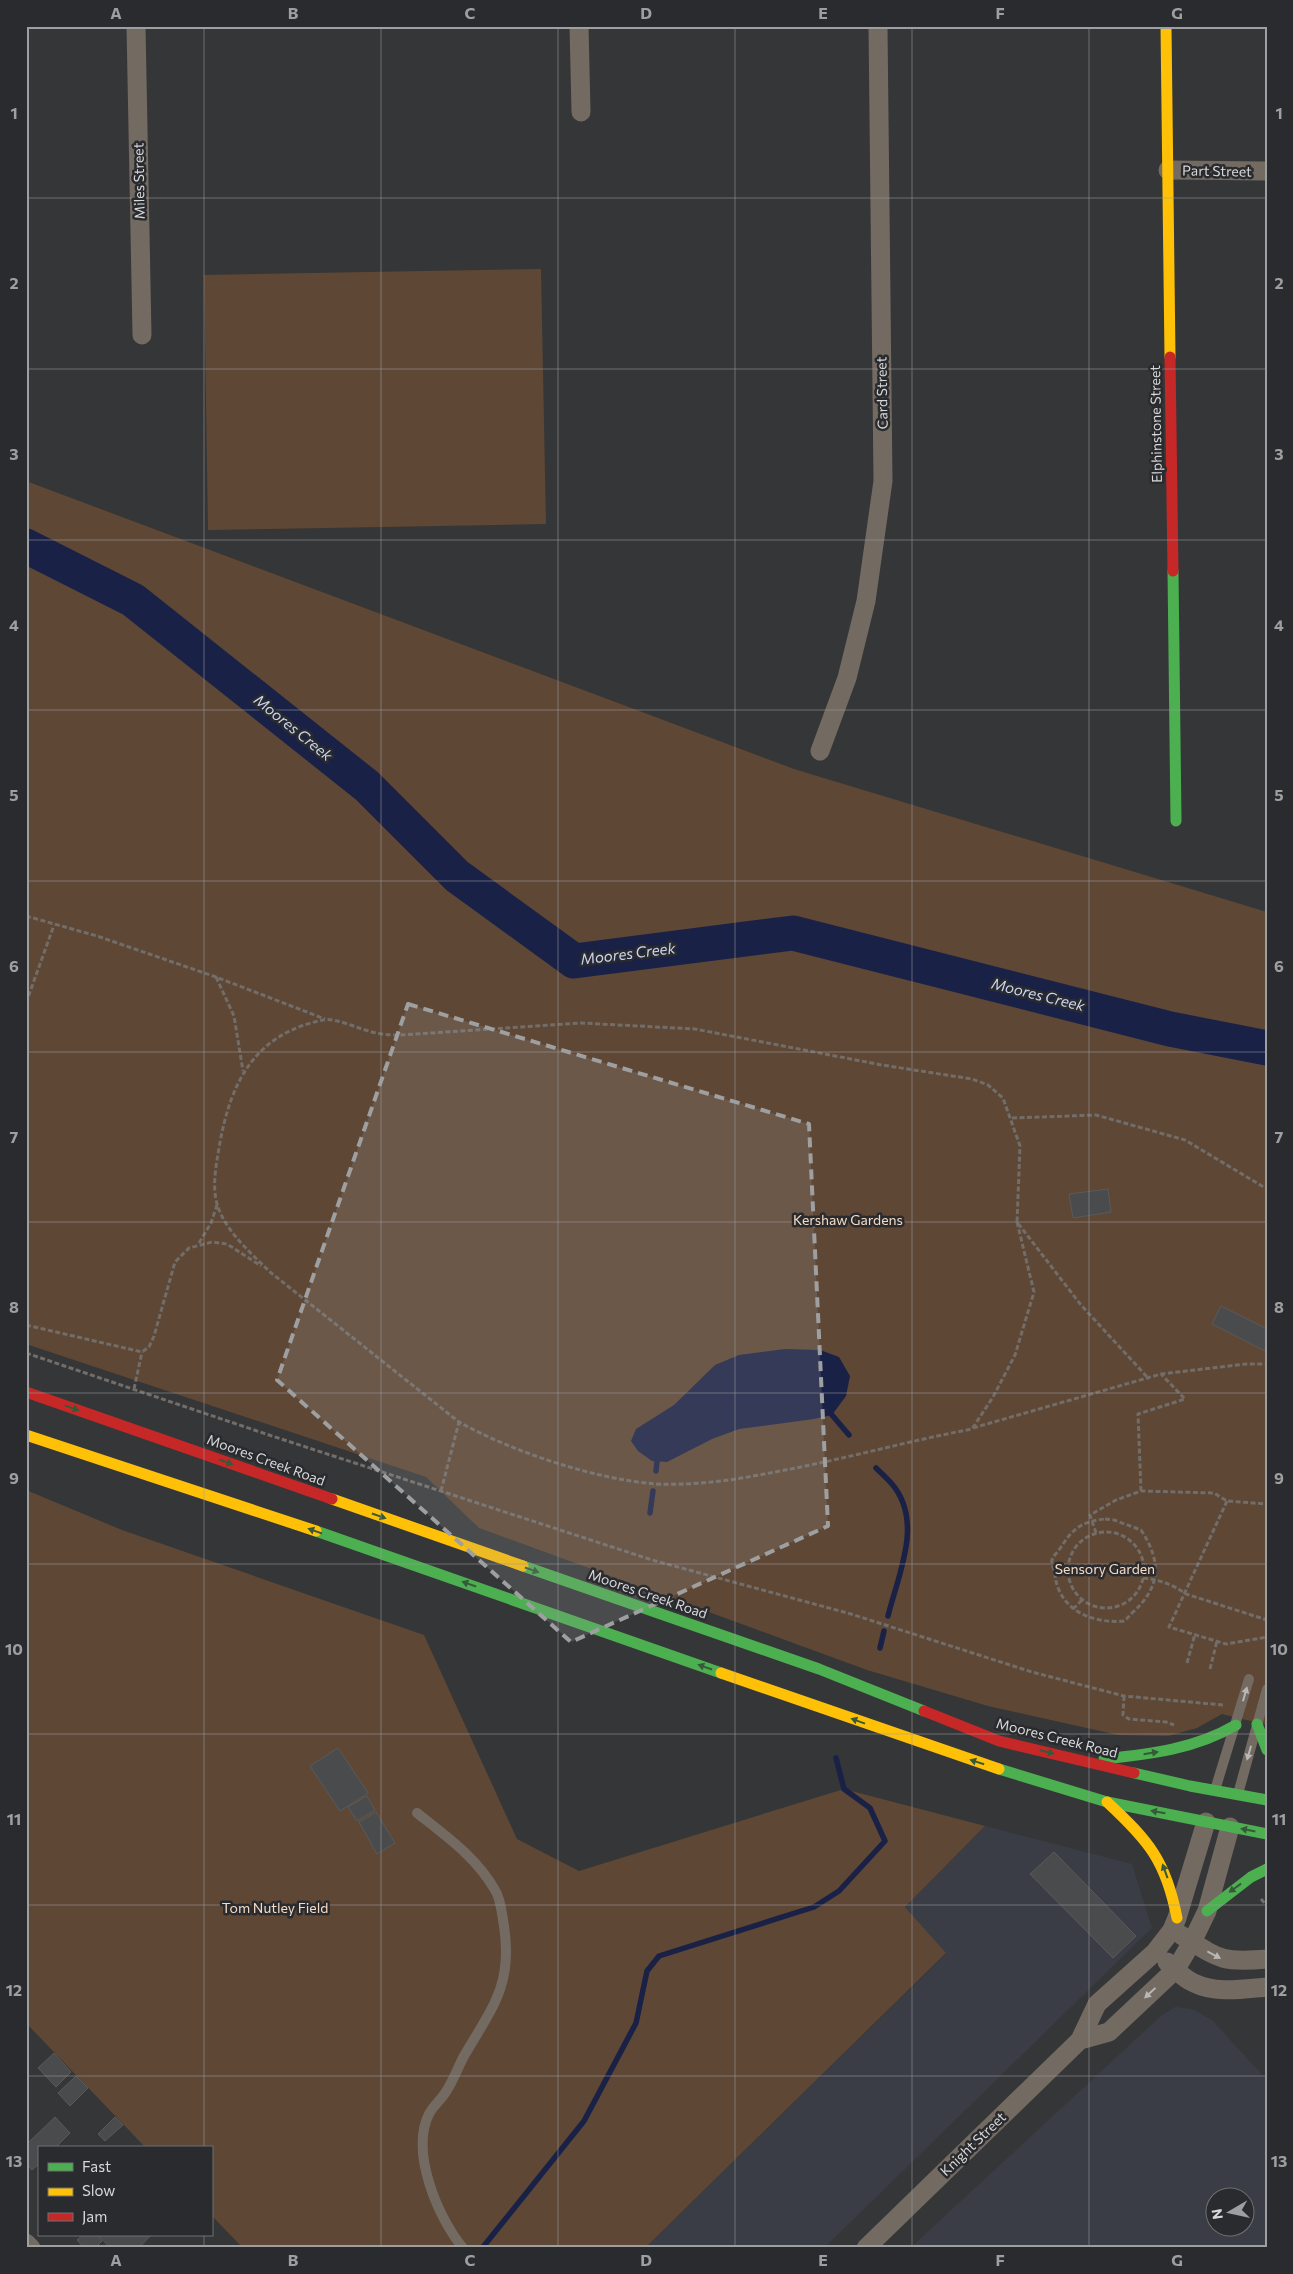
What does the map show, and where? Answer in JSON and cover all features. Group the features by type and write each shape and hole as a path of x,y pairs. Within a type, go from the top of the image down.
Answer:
{"main road":[{"name":"Elphinstone Street","path":"1166,26 1176,821"},
{"name":"Moores Creek Road","path":"26,1392 819,1669 999,1740 1086,1761 1210,1805 1231,1823 1267,1834"},
{"name":"Moores Creek Road","path":"26,1435 245,1506 961,1757 1107,1802 1210,1805 1237,1799 1267,1800"},
{"path":"1258,1724 1267,1750"},
{"path":"1086,1761 1137,1756 1194,1745 1218,1737 1236,1725"},
{"path":"1107,1802 1138,1831 1162,1861 1173,1894 1174,1924"},
{"path":"1207,1911 1230,1891 1267,1869"}],"street":[{"name":"Miles Street","path":"136,26 142,335"},
{"path":"579,26 581,112"},
{"name":"Card Street","path":"820,751 847,678 866,601 883,480 878,26"},
{"name":"Part Street","path":"1168,170 1267,171"},
{"name":"Knight Street","path":"866,2248 1080,2040 1097,2004 1155,1952 1174,1924 1210,1805"},
{"name":"Knight Street","path":"1080,2040 1109,2032 1176,1969 1207,1911 1231,1823"},
{"path":"1174,1924 1192,1942 1216,1957 1228,1961 1267,1959"},
{"path":"1155,1952 1193,1983 1212,1989 1228,1990 1267,1987"},
{"path":"26,2242 31,2248"}],"lane":[{"path":"1210,1805 1249,1679"},
{"path":"1237,1799 1267,1689"},
{"path":"417,1813 473,1858 496,1891 506,1945 506,1970 499,1992 447,2091 429,2114 422,2140 433,2199 451,2234 463,2248"}],"path":[{"path":"26,916 97,936 159,959 216,977 325,1019 377,1033 400,1035 580,1023 694,1029 873,1063 972,1079 988,1085 1004,1098 1020,1146 1017,1222 1034,1292 1015,1355 993,1397 972,1429"},
{"path":"26,1003 54,925"},
{"path":"216,977 234,1016 243,1071"},
{"path":"199,1244 211,1223 217,1205 215,1174 220,1143 232,1099 243,1071 279,1035 295,1027 325,1019"},
{"path":"1012,1118 1096,1115 1184,1140 1267,1189"},
{"path":"217,1205 230,1228 270,1272"},
{"path":"1017,1222 1081,1305 1149,1379"},
{"path":"134,1389 142,1352 148,1347 154,1336 175,1262 189,1248 199,1244 227,1244 270,1272 459,1422 488,1438 588,1471 656,1484 743,1478 820,1463 972,1429 1161,1374 1267,1364"},
{"path":"26,1325 142,1352"},
{"path":"26,1353 652,1560 851,1614 1032,1672 1124,1696 1222,1705"},
{"path":"1141,1491 1138,1414 1185,1399 1161,1374"},
{"path":"441,1491 459,1422"},
{"path":"1096,1533 1090,1515 1116,1500 1141,1491 1214,1494 1228,1501 1267,1504"},
{"path":"1228,1501 1169,1627 1226,1644 1267,1637"},
{"path":"1114,1520 1141,1530 1155,1560 1155,1580 1144,1603 1124,1621 1096,1620 1073,1609 1058,1588 1052,1560 1069,1534 1092,1521 1114,1520"},
{"path":"1096,1533 1116,1534 1126,1538 1135,1546 1142,1557 1143,1578 1137,1592 1128,1601 1117,1607 1093,1606 1082,1600 1074,1591 1069,1580 1068,1568 1071,1556 1077,1545 1086,1537 1096,1533"},
{"path":"1143,1578 1176,1586 1186,1594 1267,1620"},
{"path":"1073,1609 1082,1600"},
{"path":"1188,1663 1195,1634"},
{"path":"1210,1669 1217,1641"},
{"path":"1124,1696 1123,1716 1128,1719 1166,1722 1181,1727"}],"highlighted area":[{"path":"408,1004 809,1124 828,1526 571,1642 277,1380"}],"shaded area":[{"path":"985,1826 1132,1864 1152,1928 824,2248 645,2248 946,1954 905,1907"},
{"path":"1175,2007 1192,2009 1212,2020 1267,2080 1267,2248 910,2248 1161,2016"}],"green space":[{"path":"541,269 546,524 208,530 204,275"},
{"name":"Kershaw Gardens","path":"26,481 794,769 1267,912 1267,1725 1222,1714 1197,1728 1168,1736 1118,1735 988,1706 867,1670 479,1528 426,1477 26,1344"},
{"name":"Tom Nutley Field","path":"26,1490 122,1530 424,1635 517,1839 579,1871 844,1789 985,1826 905,1907 946,1953 645,2248 243,2248 212,2216 212,2146 144,2146 26,2023"}],"water":[{"path":"785,1349 820,1350 839,1357 850,1376 846,1396 832,1415 739,1429 712,1439 667,1462 652,1461 638,1451 631,1441 636,1429 674,1405 715,1365 739,1355"}],"building":[{"path":"1108,1189 1111,1212 1073,1218 1069,1194"},
{"path":"1221,1306 1267,1329 1267,1352 1212,1324"},
{"path":"338,1748 368,1793 340,1811 310,1766"},
{"path":"367,1796 375,1810 357,1821 348,1807"},
{"path":"376,1812 395,1843 377,1854 359,1822"},
{"path":"1054,1852 1136,1936 1113,1958 1030,1874"},
{"path":"54,2053 71,2072 56,2087 38,2068"},
{"path":"76,2076 88,2088 70,2106 58,2093"},
{"path":"55,2117 70,2133 57,2146 38,2146 38,2165 32,2170 26,2164 26,2145"},
{"path":"115,2117 123,2125 105,2141 98,2134"},
{"path":"82,2236 98,2236 102,2241 95,2248 84,2248 77,2240"},
{"path":"99,2236 150,2236 139,2248 110,2248"}],"waterway":[{"name":"Moores Creek","path":"26,546 133,600 367,786 457,876 574,961 793,933 1170,1029 1267,1048"},
{"path":"832,1415 849,1435"},
{"path":"656,1471 657,1461"},
{"path":"876,1468 892,1484 901,1499 906,1515 906,1549 888,1616"},
{"path":"650,1513 653,1491"},
{"path":"880,1648 884,1631"},
{"path":"483,2247 584,2121 636,2023 647,1971 659,1956 814,1907 839,1891 885,1841 870,1808 844,1789 836,1758"}],"traffic: fast":[{"path":"1173,571 1176,821"},
{"path":"316,1531 721,1673"},
{"path":"523,1566 819,1669 924,1711"},
{"path":"1257,1724 1267,1750"},
{"path":"1104,1759 1139,1755 1189,1745 1205,1740 1236,1725"},
{"path":"999,1769 1107,1802 1267,1834"},
{"path":"1134,1773 1190,1786 1267,1800"},
{"path":"1207,1911 1251,1877 1267,1869"}],"traffic: slow":[{"path":"1166,26 1170,357"},
{"path":"26,1435 316,1531"},
{"path":"332,1499 523,1566"},
{"path":"721,1673 999,1769"},
{"path":"1107,1802 1134,1829 1154,1853 1167,1881 1177,1918"}],"traffic: jam":[{"path":"1170,357 1173,571"},
{"path":"26,1392 332,1499"},
{"path":"924,1711 999,1741 1134,1773"}],"park label":[{"name":"Sensory Garden","path":"1105,1569"}]}
